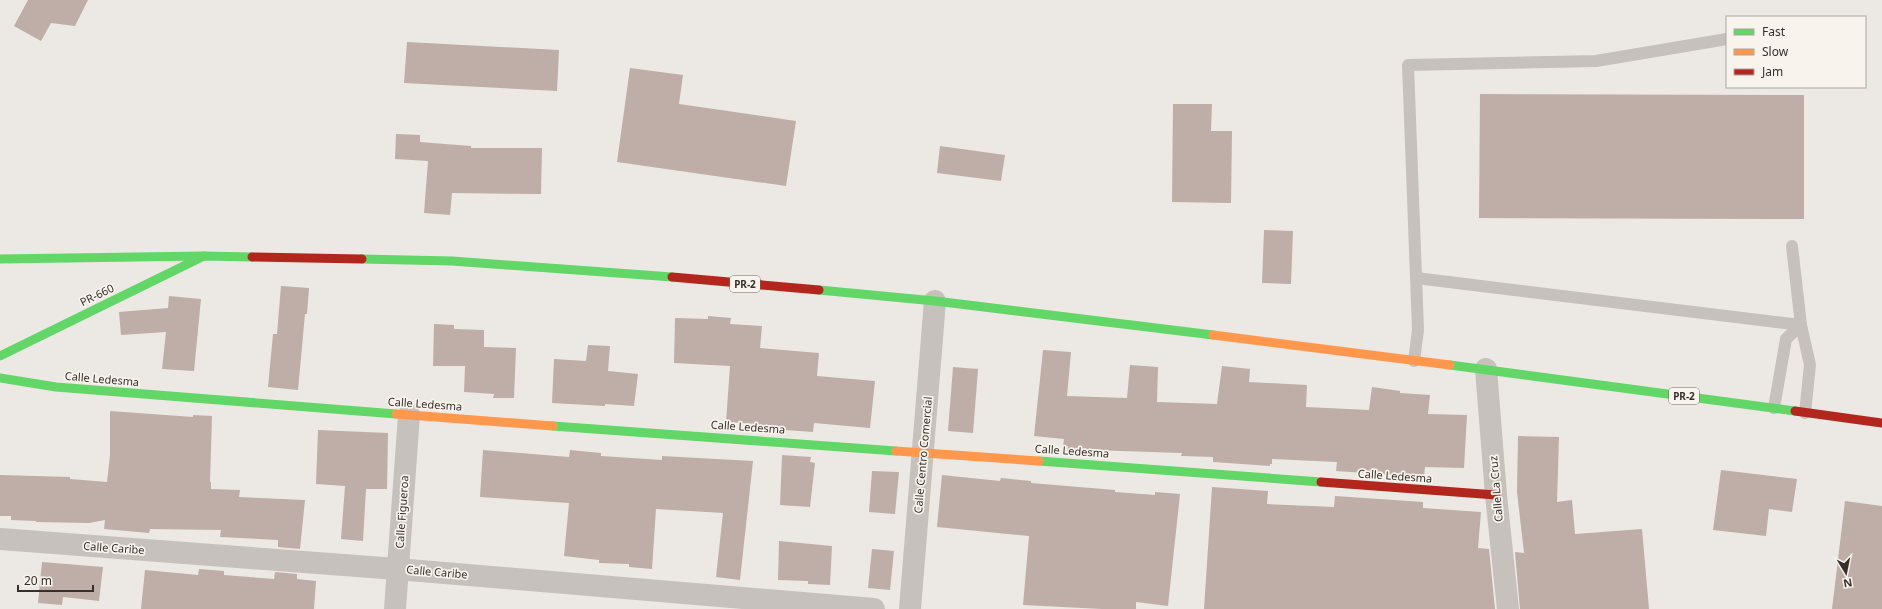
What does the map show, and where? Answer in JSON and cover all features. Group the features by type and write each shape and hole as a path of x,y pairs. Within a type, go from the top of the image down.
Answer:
{"main road":[{"name":"PR-2","path":"0,259 204,256 452,261 691,278 934,301 1486,369 1882,423"},
{"name":"PR-660","path":"0,356 204,256"},
{"name":"Calle Ledesma","path":"0,378 56,387 409,415 1496,495"}],"street":[{"name":"Calle Centro Comercial","path":"910,609 934,301"},
{"name":"Calle La Cruz","path":"1486,369 1496,495 1508,609"},
{"name":"Calle Figueroa","path":"395,609 409,415"},
{"name":"Calle Caribe","path":"0,539 397,569 874,609"}],"lane":[{"path":"1414,360 1418,330 1408,66 1596,61 1726,39"},
{"path":"1792,246 1802,325 1810,365 1805,413"},
{"path":"1416,278 1802,325"},
{"path":"1774,408 1786,339 1802,325"}],"building":[{"path":"28,0 88,0 75,26 51,23 41,41 14,26"},
{"path":"407,42 559,50 557,91 404,83"},
{"path":"630,68 683,75 679,104 796,121 786,186 617,162"},
{"path":"1480,94 1804,95 1804,219 1479,218"},
{"path":"1173,104 1212,104 1211,131 1232,131 1231,203 1172,202"},
{"path":"396,134 420,135 420,142 471,146 471,148 542,148 541,194 452,193 450,215 424,213 428,161 395,159"},
{"path":"940,146 1005,155 1001,181 937,173"},
{"path":"1264,230 1293,231 1291,284 1262,283"},
{"path":"281,286 309,288 298,390 268,387 273,334 277,334"},
{"path":"169,296 201,299 194,371 162,369 166,332 121,335 119,312 168,308"},
{"path":"708,316 731,318 730,324 762,326 760,348 819,353 817,376 875,381 870,428 814,423 813,432 759,428 759,424 726,422 730,366 674,363 675,318 708,319"},
{"path":"434,324 454,325 454,329 484,330 484,347 516,348 514,398 493,398 494,394 464,392 465,366 433,366"},
{"path":"588,345 610,346 608,371 638,374 634,406 552,403 554,359 586,361"},
{"path":"1043,350 1071,352 1067,396 1127,398 1130,365 1158,367 1157,402 1217,404 1222,366 1250,369 1249,382 1307,385 1306,407 1369,410 1372,387 1400,391 1400,393 1430,395 1428,414 1467,415 1464,468 1425,467 1424,477 1336,471 1337,462 1272,459 1272,464 1270,464 1270,466 1213,462 1213,457 1181,456 1182,453 1091,450 1091,453 1067,451 1068,446 1063,446 1064,439 1034,436"},
{"path":"953,367 978,369 973,433 948,431"},
{"path":"110,411 193,417 193,415 212,416 211,489 240,490 239,497 305,500 300,549 278,547 278,540 220,537 221,530 150,529 149,533 104,529 105,520 89,523 36,522 11,520 11,516 0,516 0,475 70,477 70,479 107,482 110,455"},
{"path":"318,430 388,433 387,489 366,489 363,541 341,539 345,486 316,484"},
{"path":"1518,436 1559,437 1557,502 1572,500 1575,534 1642,529 1649,609 1520,609 1515,552 1524,553 1517,492"},
{"path":"483,450 569,457 570,450 601,453 601,456 662,460 662,456 753,461 740,580 716,577 723,513 656,509 652,569 629,567 629,564 599,563 599,560 564,556 569,503 480,497"},
{"path":"782,455 811,457 810,462 815,463 810,507 780,505"},
{"path":"1721,470 1797,479 1792,512 1769,509 1766,536 1713,530"},
{"path":"872,471 899,472 895,514 869,512"},
{"path":"942,475 1000,481 1001,478 1031,481 1031,483 1115,490 1115,492 1155,495 1155,492 1180,494 1168,606 1136,602 1136,609 1102,609 1023,605 1029,536 937,527"},
{"path":"1212,487 1268,491 1267,504 1334,507 1335,496 1423,502 1423,508 1481,512 1478,548 1489,549 1495,609 1204,609"},
{"path":"1845,501 1882,506 1882,609 1832,609"},
{"path":"779,541 832,546 830,585 808,584 808,581 778,580"},
{"path":"872,549 894,551 890,590 868,588"},
{"path":"42,562 103,567 99,601 63,597 62,605 38,603"},
{"path":"199,569 224,571 224,575 274,579 275,572 297,574 297,579 316,581 314,609 141,609 145,570 198,575"}],"traffic: fast":[{"path":"0,356 204,256"},
{"path":"0,259 204,256 252,257"},
{"path":"362,259 452,261 672,277"},
{"path":"819,290 935,301 1213,335"},
{"path":"1450,365 1795,411"},
{"path":"0,378 56,387 396,414"},
{"path":"553,426 896,451"},
{"path":"1039,461 1321,482"}],"traffic: slow":[{"path":"1213,335 1450,365"},
{"path":"396,414 553,426"},
{"path":"896,451 1039,461"}],"traffic: jam":[{"path":"252,257 362,259"},
{"path":"672,277 819,290"},
{"path":"1795,411 1882,423"},
{"path":"1321,482 1496,495"}]}
